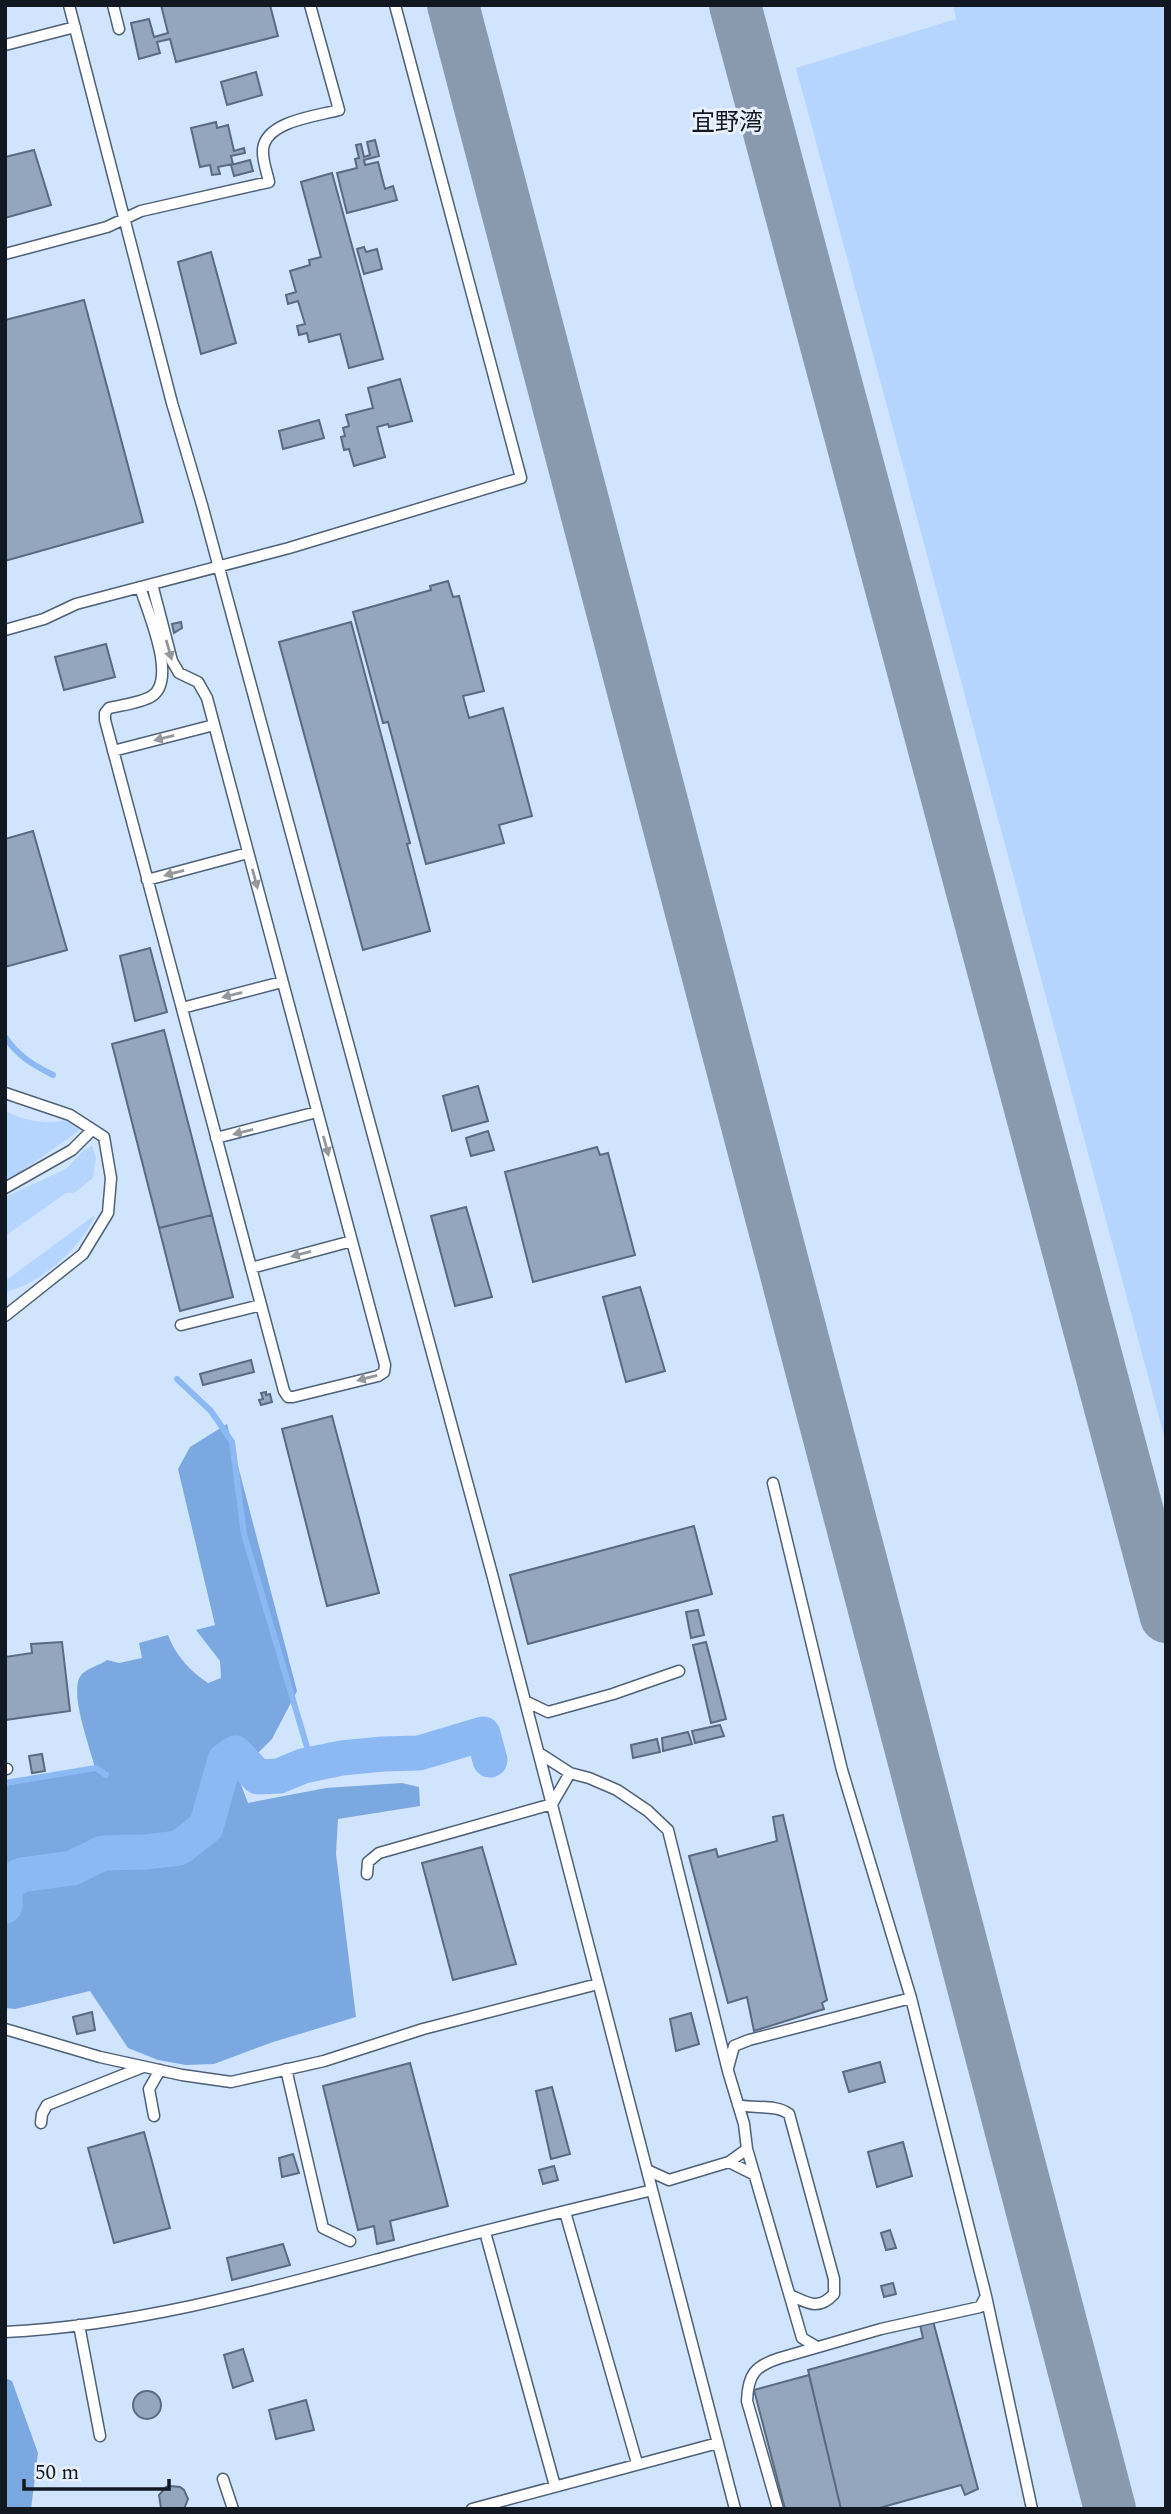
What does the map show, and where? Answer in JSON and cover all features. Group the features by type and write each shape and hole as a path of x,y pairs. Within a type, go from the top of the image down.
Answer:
{"lane":[{"path":"69,5 124,219 492,1574 735,2509"},
{"path":"113,5 119,29"},
{"path":"5,254 107,227 141,211 269,183 262,152 270,132 280,126 339,110 310,5"},
{"path":"5,630 44,619 76,604 218,567 521,478 395,5"},
{"path":"5,45 75,27"},
{"path":"140,587 164,672 158,691 150,697 109,708 105,713 284,1391 288,1397 378,1376 384,1372 385,1365 214,726 198,682 178,673 172,661 152,584"},
{"path":"113,751 214,726"},
{"path":"148,880 248,853"},
{"path":"182,1008 282,982"},
{"path":"5,1093 70,1115 104,1138 111,1178 108,1213 83,1254 5,1315"},
{"path":"216,1138 317,1112"},
{"path":"5,1188 72,1150 92,1130"},
{"path":"251,1268 352,1241"},
{"path":"181,1325 261,1305"},
{"path":"773,1483 842,1770 911,1998 986,2296 1032,2509"},
{"path":"533,1730 548,1712 613,1694 679,1671"},
{"path":"525,1702 548,1712"},
{"path":"539,1753 570,1773 617,1790 648,1811 668,1830 728,2071 744,2124 747,2148 802,2338 817,2347"},
{"path":"367,1874 368,1862 379,1853 552,1804 570,1773"},
{"path":"5,2029 100,2057 231,2082 324,2061 423,2029 598,1984"},
{"path":"728,2071 734,2046 749,2040 911,1998"},
{"path":"41,2123 47,2105 143,2067"},
{"path":"286,2069 323,2228 350,2241"},
{"path":"154,2116 149,2089 160,2070"},
{"path":"738,2105 754,2109 781,2108 789,2114 834,2279 834,2294 825,2303 811,2305 796,2317"},
{"path":"744,2124 754,2109"},
{"path":"5,2332 116,2321 257,2290 565,2212 653,2194 669,2180 729,2162 747,2148"},
{"path":"729,2162 755,2175"},
{"path":"646,2170 669,2180"},
{"path":"565,2212 637,2463"},
{"path":"485,2232 555,2486"},
{"path":"790,2295 811,2305"},
{"path":"778,2509 747,2401 753,2373 764,2363 817,2347 881,2329 980,2307 986,2296"},
{"path":"79,2325 100,2436"},
{"path":"780,2358 802,2338"},
{"path":"472,2509 718,2443"},
{"path":"223,2479 233,2509"}],"shaded area":[{"path":"953,5 1166,5 1166,1443 796,68 956,19"},
{"path":"5,1110 35,1121 67,1120 80,1130 18,1174 5,1180"},
{"path":"92,1146 96,1158 93,1178 74,1193 66,1193 5,1236 5,1197 66,1169 84,1150"},
{"path":"95,1215 80,1240 58,1263 32,1281 5,1292 5,1281"},
{"path":"227,1424 297,1691 272,1739 237,1774 248,1803 326,1788 402,1783 419,1787 420,1806 338,1819 336,1854 356,2017 273,2042 214,2064 186,2065 158,2060 128,2048 90,1991 15,2009 5,2008 5,1786 95,1768 78,1704 78,1680 85,1671 107,1660 119,1663 142,1658 139,1643 168,1635 179,1656 196,1674 208,1683 221,1678 220,1661 196,1630 215,1625 178,1469 190,1447"},
{"path":"5,2378 12,2381 38,2453 31,2509 5,2509"}],"building":[{"path":"161,5 270,5 278,36 176,62 170,39 157,42 160,53 139,59 131,23 149,19 154,37 168,33"},
{"path":"256,72 262,95 227,105 221,82"},
{"path":"216,122 217,128 228,125 234,151 244,148 245,153 231,156 233,164 218,167 220,174 212,175 210,165 200,167 191,128"},
{"path":"375,140 379,156 364,160 365,165 378,162 385,189 393,186 397,200 347,213 337,173 357,168 355,159 359,158 356,145 361,144 364,157 370,155 367,142"},
{"path":"34,150 51,205 5,218 5,157"},
{"path":"250,160 253,171 234,176 231,165"},
{"path":"332,173 383,359 349,368 340,334 309,342 307,333 299,335 297,326 305,324 298,301 288,304 286,295 296,292 290,271 310,265 309,260 321,257 301,182"},
{"path":"364,247 366,252 377,249 382,269 364,274 357,249"},
{"path":"211,252 236,343 201,354 178,262"},
{"path":"84,300 143,522 5,561 5,320"},
{"path":"400,379 412,421 377,427 385,457 354,466 349,449 344,450 341,437 345,436 343,428 349,426 346,415 373,408 368,388"},
{"path":"319,420 324,438 283,449 279,431"},
{"path":"448,581 453,597 459,596 484,691 463,696 469,718 503,708 532,816 499,825 504,843 426,864 388,722 383,723 353,612 431,590 430,586"},
{"path":"181,622 182,628 174,633 172,624"},
{"path":"351,622 410,843 407,844 430,931 363,950 279,642"},
{"path":"106,644 115,677 64,690 55,657"},
{"path":"33,831 67,950 5,967 5,839"},
{"path":"150,948 167,1012 135,1021 120,956"},
{"path":"164,1030 212,1215 159,1228 112,1044"},
{"path":"478,1086 488,1121 452,1131 443,1096"},
{"path":"488,1131 494,1150 471,1156 466,1138"},
{"path":"597,1147 600,1155 608,1153 635,1255 533,1282 505,1172"},
{"path":"466,1207 492,1297 455,1306 431,1216"},
{"path":"212,1215 233,1297 180,1311 159,1228"},
{"path":"640,1287 665,1371 626,1382 603,1297"},
{"path":"251,1360 254,1372 203,1385 200,1374"},
{"path":"266,1392 266,1395 270,1394 272,1402 261,1405 261,1393"},
{"path":"332,1416 379,1593 327,1606 282,1429"},
{"path":"694,1526 712,1594 528,1644 510,1575"},
{"path":"698,1610 704,1635 691,1638 686,1612"},
{"path":"62,1642 70,1711 5,1720 5,1657 32,1653 31,1644"},
{"path":"706,1642 726,1719 711,1723 693,1645"},
{"path":"720,1725 724,1736 695,1743 692,1731"},
{"path":"688,1732 692,1744 663,1751 662,1738"},
{"path":"657,1739 660,1752 633,1758 631,1745"},
{"path":"42,1754 45,1771 32,1773 29,1756"},
{"path":"783,1815 827,2000 822,2003 824,2009 754,2031 747,1997 728,2003 689,1856 716,1849 718,1857 777,1841 773,1817"},
{"path":"482,1847 516,1964 453,1980 422,1863"},
{"path":"92,2012 95,2030 77,2034 73,2017"},
{"path":"691,2013 699,2044 676,2051 670,2019"},
{"path":"880,2062 885,2082 849,2092 843,2072"},
{"path":"410,2063 448,2206 390,2221 394,2240 377,2244 374,2226 358,2230 323,2086"},
{"path":"552,2087 570,2154 551,2159 536,2091"},
{"path":"144,2132 170,2228 114,2243 88,2148"},
{"path":"903,2142 912,2176 877,2187 868,2152"},
{"path":"293,2154 299,2173 282,2177 279,2158"},
{"path":"554,2166 558,2180 543,2184 539,2170"},
{"path":"890,2230 896,2248 886,2250 881,2233"},
{"path":"283,2244 290,2265 232,2280 227,2258"},
{"path":"893,2283 896,2294 884,2297 881,2286"},
{"path":"933,2321 978,2489 965,2495 961,2485 876,2509 841,2509 808,2370 923,2338 920,2325"},
{"path":"243,2349 253,2381 233,2388 224,2355"},
{"path":"809,2375 841,2509 785,2509 754,2390"},
{"path":"147,2391 157,2395 161,2405 157,2415 147,2419 137,2415 133,2405 137,2395"},
{"path":"306,2400 314,2430 276,2439 269,2410"},
{"path":"170,2486 184,2490 188,2499 184,2509 161,2508 159,2495"}],"waterway":[{"path":"5,1037 26,1059 53,1075"},
{"path":"177,1379 211,1411 232,1442 244,1534 312,1764"},
{"path":"5,1906 6,1885 21,1875 72,1868 103,1853 179,1848 206,1827 225,1760 235,1753 258,1777 279,1776 303,1766 342,1758 419,1753 483,1734 490,1760"},
{"path":"5,1783 96,1768 106,1775"}],"taxiway":[{"path":"453,5 1110,2509"},
{"path":"735,5 1166,1617"}],"district":[{"name":"宜野湾","path":"727,122"}]}
